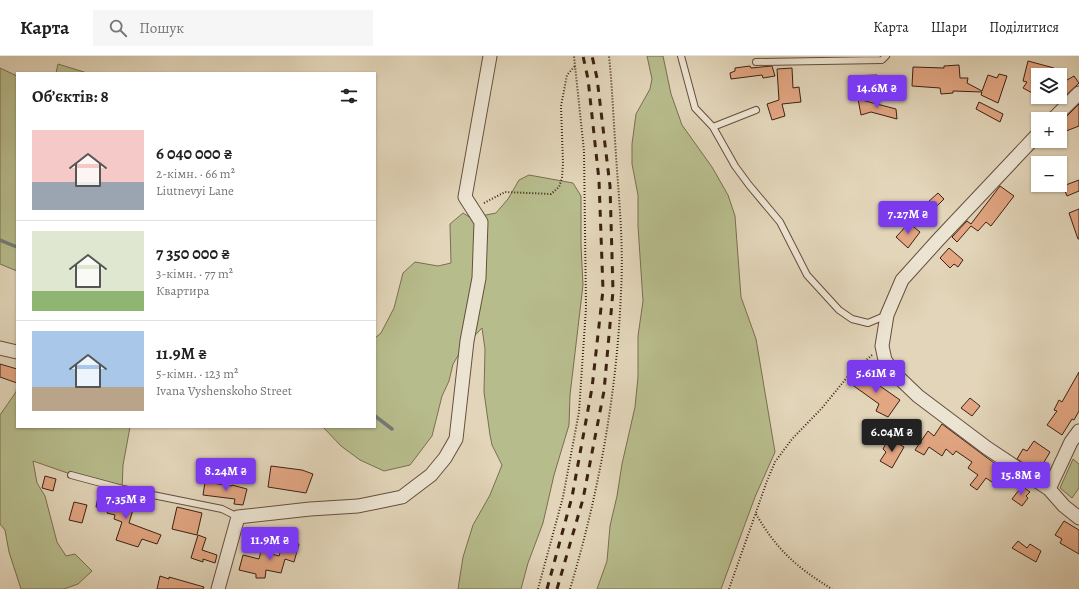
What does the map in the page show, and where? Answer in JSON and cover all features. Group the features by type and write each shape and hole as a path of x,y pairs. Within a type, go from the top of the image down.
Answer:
{"street":[{"path":"218,589 238,517 310,508 358,506 402,497 431,475 445,458 456,439 467,341 479,278 481,222 465,197 490,56"},
{"path":"1060,112 1079,93"},
{"path":"1031,141 902,280 887,315 882,346 885,360 894,373 918,396 987,448 1048,489 1064,506 1079,518"},
{"path":"0,348 16,352"},
{"path":"1048,489 1068,448 1079,430"}],"lane":[{"path":"681,56 695,108 713,127 735,166 780,222 807,275 839,310 852,319 868,323 887,315"},
{"path":"756,62 882,60 886,56"},
{"path":"713,127 756,110"},
{"path":"71,474 123,489 222,509 238,517"}],"path":[{"path":"570,589 581,552 600,469 613,391 622,291 620,192 615,140 613,90 609,56"},
{"path":"538,589 563,496 578,412 586,308 584,151 575,57"},
{"path":"472,209 505,192 551,194 559,187 564,163 561,106 566,75 575,66"},
{"path":"729,589 767,481 782,452 849,375 882,346"},
{"path":"756,514 768,536 787,556 811,576 832,589"}],"green space":[{"path":"647,56 663,56 671,94 682,125 712,167 728,195 735,216 741,297 756,339 775,452 755,497 721,589 597,589 607,561 610,526 635,407 638,377 638,336 643,301 638,226 638,195 632,164 632,144 636,114 650,89 652,79"},
{"path":"58,64 84,72 56,72"},
{"path":"0,68 16,76 16,271 0,264"},
{"path":"529,175 573,183 581,196 583,285 570,395 569,425 554,475 543,523 528,563 521,589 458,589 463,557 473,525 490,495 502,465 492,445 490,435 484,392 485,349 482,328 462,349 453,364 449,381 442,396 432,436 410,465 384,471 360,460 341,446 324,428 376,428 376,337 381,333 394,308 403,273 415,262 438,266 451,263 450,224 463,213 471,218 496,213 508,199 519,180"},
{"path":"16,392 16,428 130,428 123,465 122,492 33,461 37,483 45,496 57,542 66,556 75,554 92,571 78,584 64,589 21,589 9,552 5,530 0,524 0,415"},
{"path":"1073,459 1079,464 1079,488 1072,498 1060,488"}],"building":[{"path":"1028,61 1054,68 1031,68 1031,92 1023,88 1027,82 1023,81"},
{"path":"959,65 960,78 968,78 967,83 982,91 988,75 997,78 999,74 1007,76 998,103 981,95 982,92 953,91 953,93 941,94 940,88 912,86 913,67 944,68 944,66"},
{"path":"750,66 751,68 772,66 775,76 763,78 762,75 731,79 730,73 735,71 735,68"},
{"path":"792,68 793,88 799,87 801,102 782,104 785,116 772,120 767,104 779,100 777,69"},
{"path":"877,75 877,85 849,84 849,76"},
{"path":"1074,76 1079,83 1067,94 1067,80"},
{"path":"858,99 896,109 897,119 871,112 861,115"},
{"path":"979,102 1003,114 1000,122 976,109"},
{"path":"1079,104 1079,126 1067,131 1067,116"},
{"path":"1079,180 1079,191 1067,196 1065,192 1067,192 1067,184"},
{"path":"1000,186 1014,196 991,226 986,222 978,231 971,226 957,242 952,237 967,221 971,224"},
{"path":"938,193 944,199 935,208 928,202"},
{"path":"1079,209 1079,239 1078,239 1069,213"},
{"path":"909,223 920,232 908,248 896,237"},
{"path":"949,248 963,260 958,267 954,264 950,268 940,258"},
{"path":"0,364 16,369 16,383 0,377"},
{"path":"860,372 900,400 888,417 876,411 879,404 851,384"},
{"path":"1079,372 1079,411 1062,435 1047,425 1057,411 1054,410 1059,400 1062,402"},
{"path":"970,398 980,406 972,416 961,408"},
{"path":"942,424 998,466 994,471 997,473 992,482 986,478 977,490 970,485 978,475 968,468 972,462 956,451 953,455 946,449 942,456 929,447 924,455 915,450 928,431 934,436"},
{"path":"889,438 904,447 892,468 880,461 886,452 883,449"},
{"path":"1034,441 1050,452 1043,464 1040,462 1034,470 1017,459 1023,449 1027,451"},
{"path":"271,466 302,470 313,474 306,493 268,487"},
{"path":"45,476 56,479 53,491 42,488"},
{"path":"205,482 232,485 247,489 243,505 234,504 235,499 203,495"},
{"path":"1022,486 1030,492 1026,496 1028,498 1022,506 1012,499"},
{"path":"99,492 117,496 117,498 135,503 129,523 161,535 157,544 142,539 138,547 116,540 122,522 114,519 115,515 107,513 108,510 96,507"},
{"path":"74,502 87,505 82,523 69,520"},
{"path":"177,507 202,513 197,535 172,529"},
{"path":"1064,521 1079,530 1079,554 1060,543 1062,539 1055,535"},
{"path":"198,535 206,538 202,550 217,555 215,563 203,559 203,562 191,558"},
{"path":"284,540 299,544 294,562 285,559 281,573 266,570 265,578 256,578 256,574 239,570 243,555 259,559 261,551 279,556"},
{"path":"1018,541 1027,548 1030,544 1041,551 1036,562 1012,548"},
{"path":"160,576 169,579 169,577 204,587 203,589 157,589"}],"waterway":[{"path":"0,240 16,247"},
{"path":"376,417 392,429"}],"railway":[{"path":"547,589 572,497 592,388 603,290 599,180 588,79 583,56"},
{"path":"557,589 583,499 604,391 613,291 610,186 597,78 592,56"}]}
